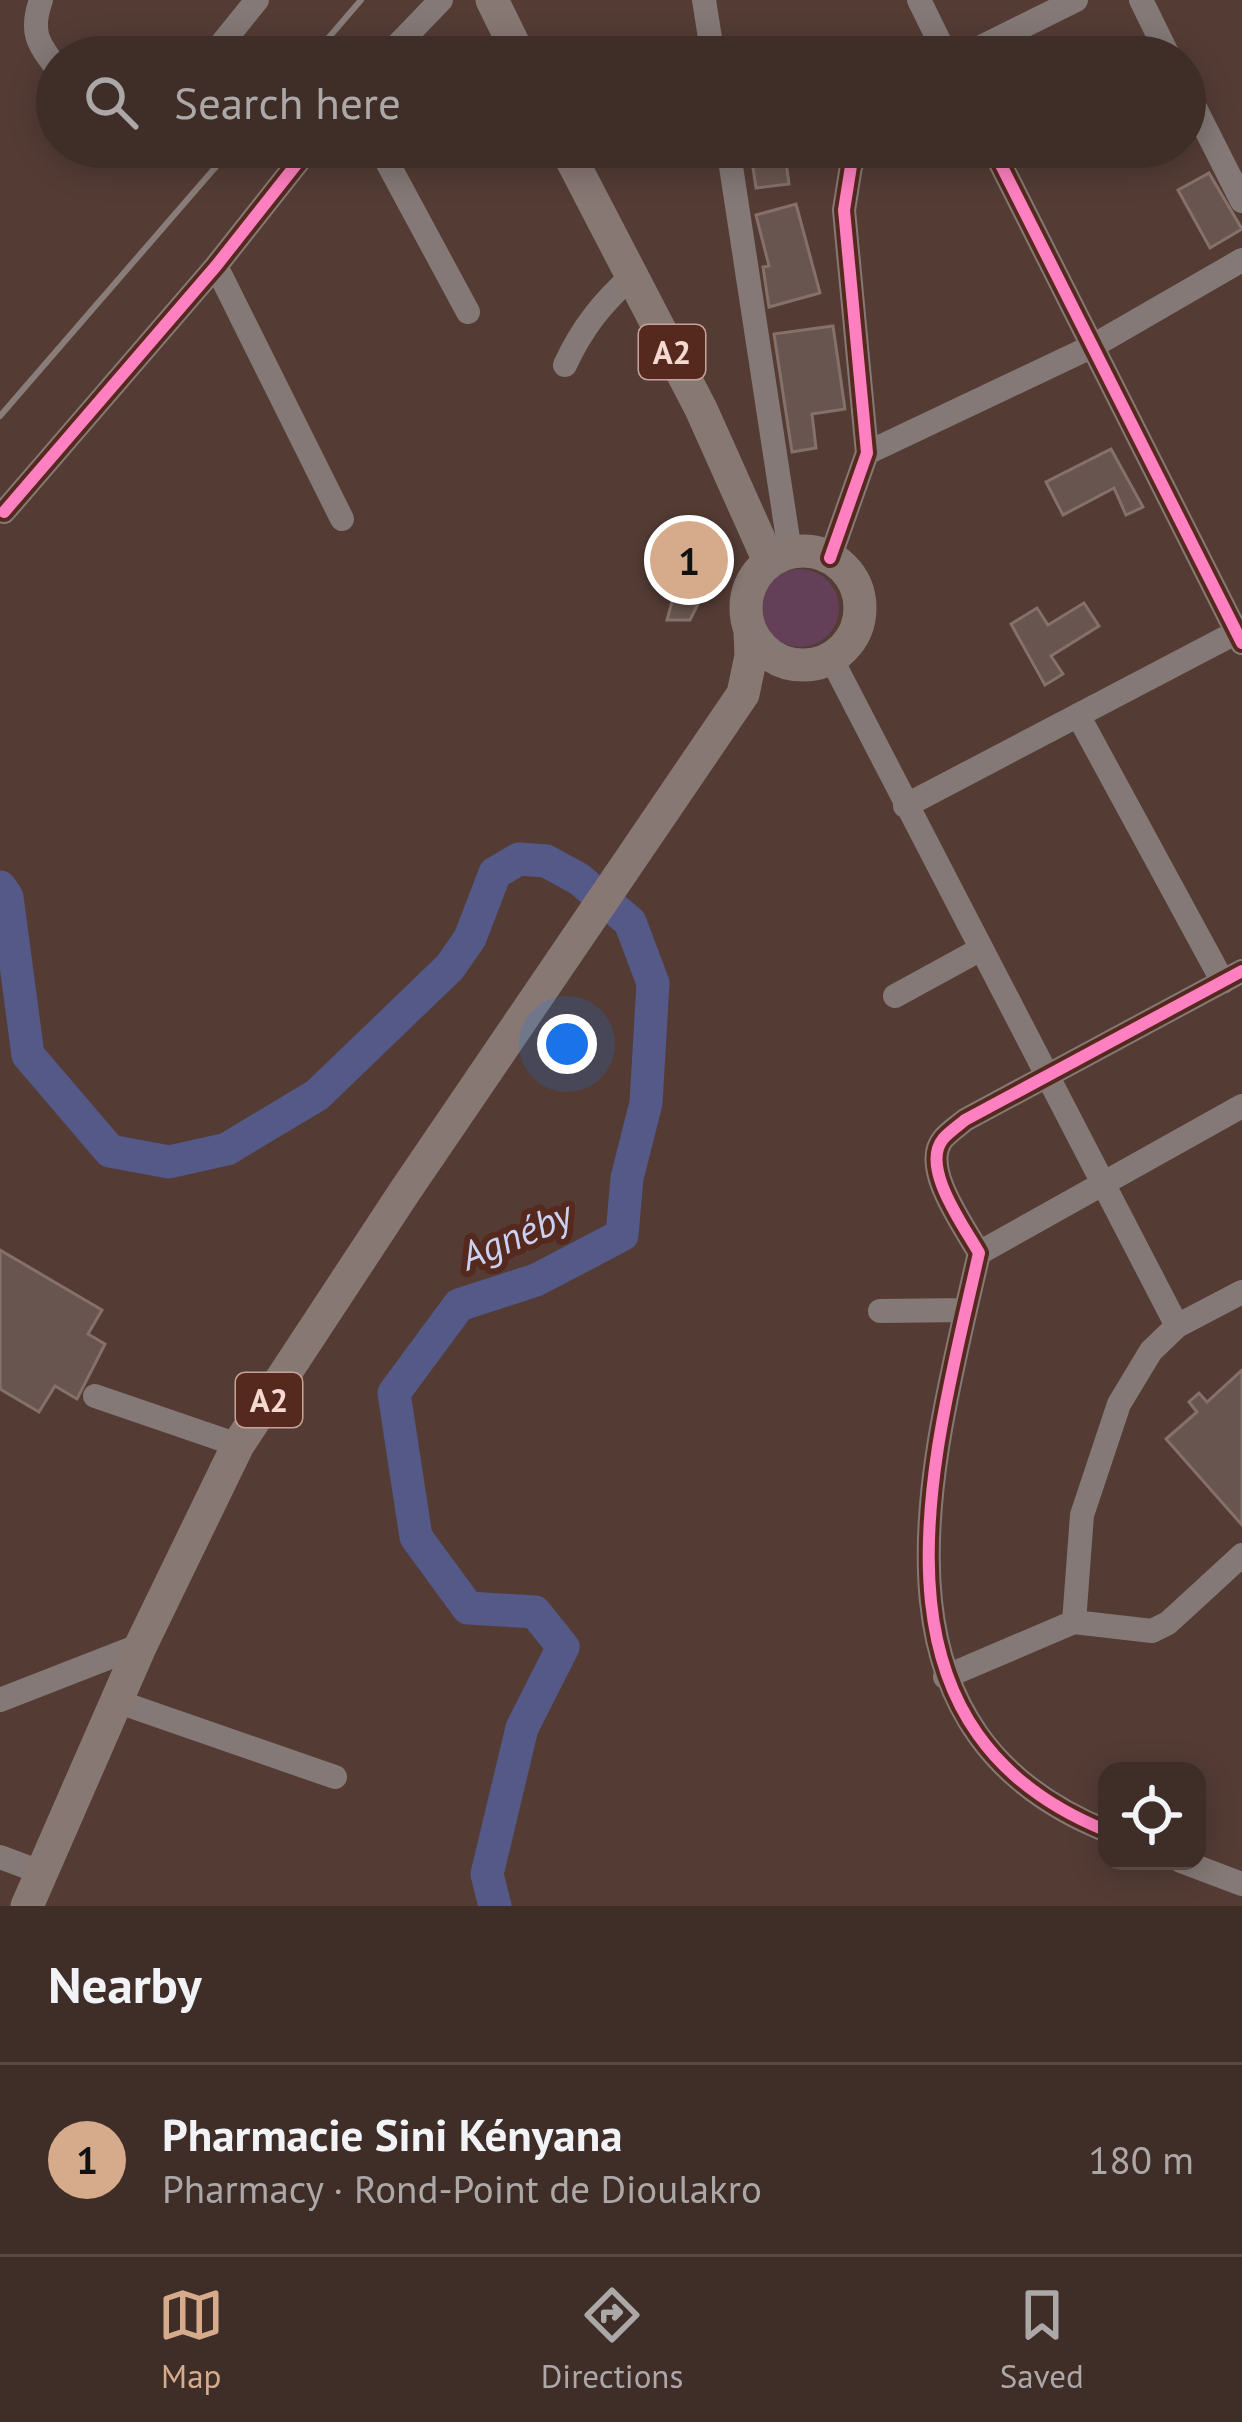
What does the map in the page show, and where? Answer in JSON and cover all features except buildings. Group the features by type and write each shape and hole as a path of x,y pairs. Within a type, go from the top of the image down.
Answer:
{"main road":[{"path":"492,0 510,36"},
{"name":"A2","path":"577,168 780,556"},
{"path":"817,552 830,558 854,583 859,617 844,648 815,662 770,655 750,631 746,612 747,592 756,575 780,556 817,552"},
{"name":"A2","path":"27,1906 141,1645 238,1445 743,694 751,656 750,631"},
{"name":"A2","path":"743,694 774,674 815,662"}],"street":[{"path":"36,37 32,26 41,0"},
{"path":"228,36 257,0"},
{"path":"406,36 441,0"},
{"path":"704,0 710,36"},
{"path":"920,0 937,36"},
{"path":"1003,36 1076,0"},
{"path":"1141,0 1159,36"},
{"path":"1206,130 1242,201"},
{"path":"4,512 216,266 293,168"},
{"path":"390,168 468,312"},
{"path":"731,168 780,556"},
{"path":"830,558 868,453 844,210 851,168"},
{"path":"905,806 1239,638 1003,168"},
{"path":"868,453 1093,346 1242,260"},
{"path":"216,266 342,519"},
{"path":"566,365 599,306 632,276"},
{"path":"815,662 905,806 1177,1326"},
{"path":"1078,716 1232,976 965,1120 943,1138 935,1154 936,1169 979,1252 933,1478 928,1532 931,1596 945,1677 974,1733 1012,1776 1063,1813 1098,1827"},
{"path":"895,997 981,950"},
{"path":"979,1252 1242,1106"},
{"path":"1074,1622 1082,1515 1119,1404 1151,1352 1177,1326 1240,1298"},
{"path":"880,1311 966,1310"},
{"path":"95,1396 238,1445"},
{"path":"945,1677 1074,1622 1152,1631 1168,1623 1242,1555"},
{"path":"0,1700 141,1645"},
{"path":"116,1701 335,1777"},
{"path":"0,1857 40,1872"},
{"path":"1206,1869 1237,1879 1223,1906"}],"shaded area":[{"path":"800,569 828,580 839,608 828,636 800,647 772,636 761,608 772,580"}],"waterway":[{"name":"Agnéby","path":"0,887 7,897 28,1055 110,1151 169,1162 227,1149 317,1095 450,967 470,938 495,873 519,859 546,861 579,879 630,922 653,983 646,1103 627,1178 622,1235 536,1280 459,1305 394,1393 416,1537 468,1608 535,1612 563,1647 522,1728 487,1874 495,1906"}],"railway":[{"path":"330,36 361,0"},
{"path":"0,416 215,168"}],"cycle path":[{"path":"4,512 216,266 293,168"},
{"path":"830,558 867,453 844,210 851,168"},
{"path":"1003,168 1242,643"},
{"path":"1098,1826 1026,1785 972,1726 942,1658 929,1581 931,1500 943,1417 979,1253 940,1180 937,1151 965,1120 1242,971"}],"place":[{"name":"Pharmacie Sini Kényana","path":"689,560"}]}
